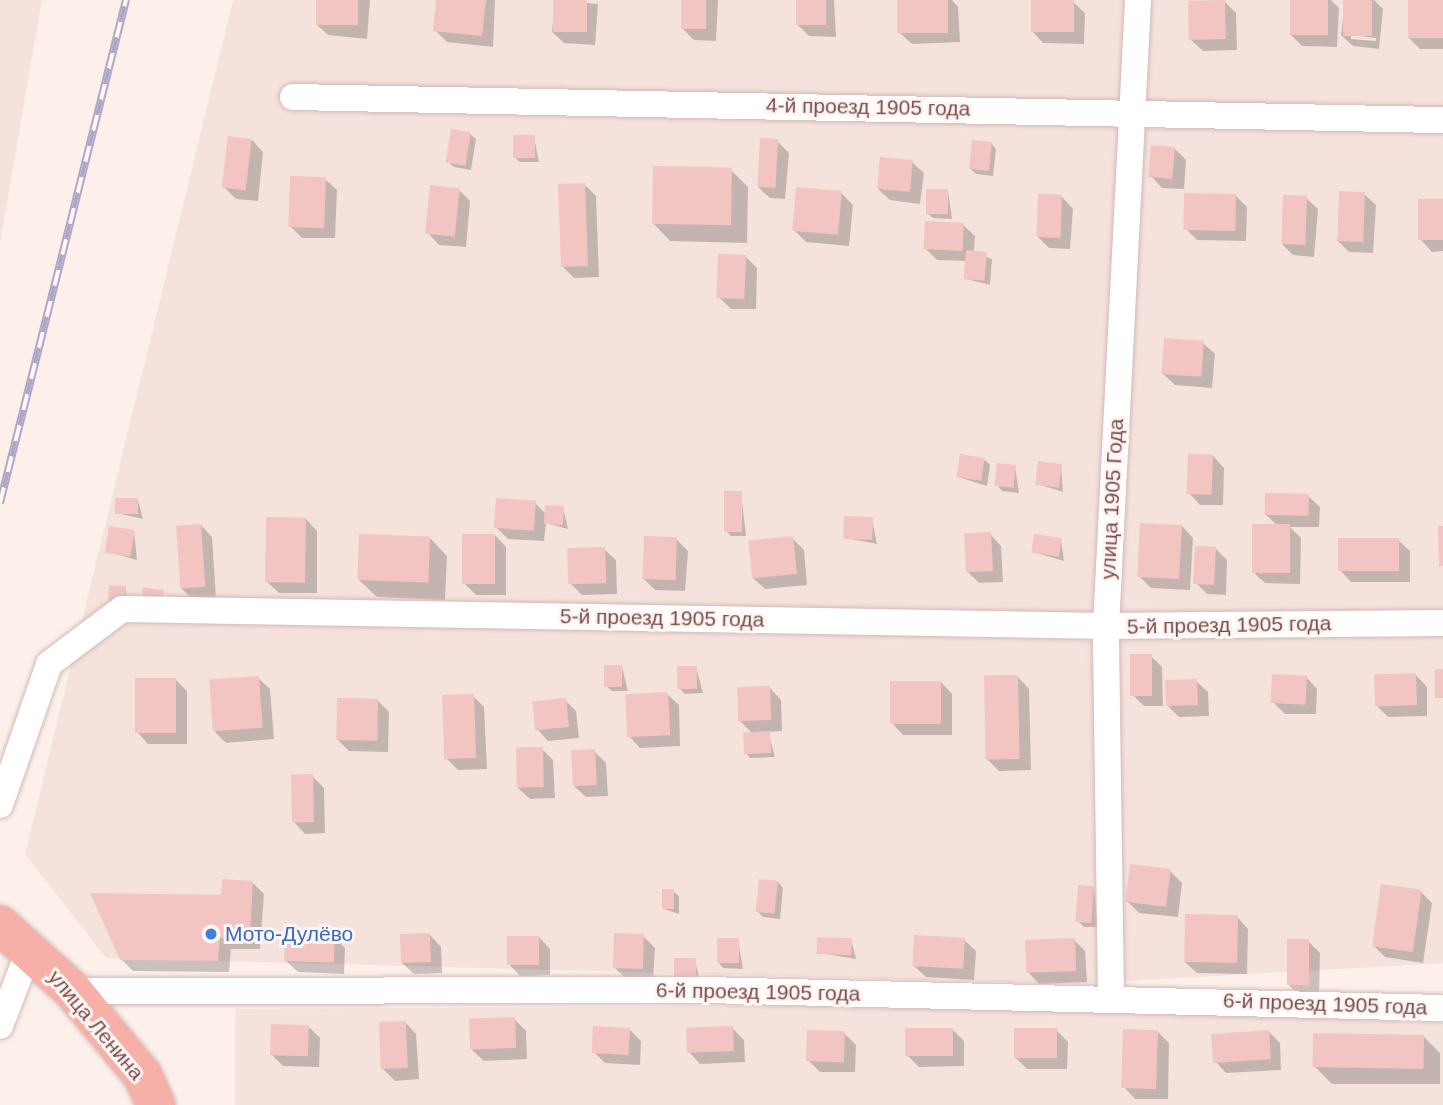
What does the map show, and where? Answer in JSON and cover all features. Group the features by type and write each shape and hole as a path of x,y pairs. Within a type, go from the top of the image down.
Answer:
{"highway":[{"name":"улица Ленина","path":"0,925 73,990 143,1076 156,1105"}],"street":[{"name":"улица 1905 Года","path":"1111,998 1106,626 1130,111 1138,0"},
{"name":"4-й проезд 1905 года","path":"293,97 1130,111 1443,120"},
{"name":"5-й проезд 1905 года","path":"0,805 49,664 122,609 1106,626 1443,623"},
{"name":"улица Ленина","path":"0,1026 29,951"},
{"name":"6-й проезд 1905 года","path":"73,990 1111,998 1443,1007"}],"shaded area":[{"path":"0,0 42,0 0,243"},
{"path":"233,0 1443,0 1443,963 1077,984 106,958 25,854"},
{"path":"950,1005 1443,1023 1443,1105 235,1105 235,1009"}],"building":[{"path":"316,0 358,0 358,25 316,25"},
{"path":"436,0 486,0 482,36 433,31"},
{"path":"553,0 587,0 587,32 553,32"},
{"path":"681,0 706,0 706,29 681,29"},
{"path":"796,0 826,0 826,25 796,25"},
{"path":"897,0 948,0 948,33 897,33"},
{"path":"1031,0 1074,0 1074,32 1031,32"},
{"path":"1225,0 1226,39 1189,40 1188,1"},
{"path":"1290,0 1328,0 1328,35 1290,35"},
{"path":"1343,0 1372,0 1372,36 1343,36"},
{"path":"1408,0 1443,0 1443,38 1408,38"},
{"path":"451,129 471,132 465,166 446,163"},
{"path":"513,135 535,135 535,158 513,158"},
{"path":"228,136 252,139 245,191 222,188"},
{"path":"760,138 778,139 775,188 757,187"},
{"path":"972,140 992,142 989,171 969,169"},
{"path":"1151,145 1175,147 1172,179 1148,177"},
{"path":"880,157 913,160 910,192 877,189"},
{"path":"653,166 732,167 731,225 652,224"},
{"path":"290,176 326,177 324,228 288,227"},
{"path":"585,183 588,266 561,267 558,184"},
{"path":"430,185 460,188 455,237 425,234"},
{"path":"796,187 842,191 838,235 792,231"},
{"path":"926,189 948,189 948,214 926,214"},
{"path":"1339,191 1365,192 1363,242 1337,241"},
{"path":"1184,193 1236,194 1235,231 1183,230"},
{"path":"1038,194 1062,195 1060,238 1036,237"},
{"path":"1283,195 1307,196 1305,245 1281,244"},
{"path":"1418,199 1443,199 1443,240 1418,240"},
{"path":"925,221 964,223 962,251 924,249"},
{"path":"966,250 987,252 984,281 963,279"},
{"path":"718,254 746,255 744,299 716,298"},
{"path":"1164,338 1204,341 1201,377 1161,374"},
{"path":"960,454 985,458 981,481 956,477"},
{"path":"1188,454 1213,455 1212,495 1187,494"},
{"path":"1038,461 1062,464 1059,488 1035,485"},
{"path":"997,463 1016,465 1013,488 995,486"},
{"path":"724,491 742,491 742,532 724,532"},
{"path":"1265,493 1309,494 1309,516 1265,515"},
{"path":"115,498 138,498 138,514 115,514"},
{"path":"496,498 536,501 534,531 494,528"},
{"path":"545,505 564,506 563,525 544,524"},
{"path":"844,516 873,517 872,540 843,539"},
{"path":"266,517 306,518 305,583 265,582"},
{"path":"1140,523 1182,525 1179,579 1137,577"},
{"path":"201,524 205,587 180,589 176,526"},
{"path":"1252,524 1290,524 1290,573 1252,573"},
{"path":"109,526 135,530 130,557 105,553"},
{"path":"1438,526 1443,526 1443,566 1439,567"},
{"path":"991,532 993,571 966,572 964,533"},
{"path":"359,534 430,536 428,582 357,580"},
{"path":"462,534 495,534 495,584 462,584"},
{"path":"1034,534 1062,538 1059,557 1031,553"},
{"path":"644,536 677,537 675,580 642,579"},
{"path":"793,536 797,574 752,578 748,541"},
{"path":"1338,538 1399,538 1399,571 1338,571"},
{"path":"1195,546 1216,547 1214,585 1193,584"},
{"path":"605,547 606,583 568,584 567,548"},
{"path":"109,585 126,586 125,602 108,601"},
{"path":"143,587 164,590 161,607 141,604"},
{"path":"1130,654 1152,654 1152,696 1130,696"},
{"path":"604,665 622,665 622,687 604,687"},
{"path":"677,666 697,666 697,689 677,689"},
{"path":"1435,669 1443,669 1443,698 1435,698"},
{"path":"1416,673 1417,705 1375,706 1374,674"},
{"path":"1272,674 1307,676 1305,705 1270,703"},
{"path":"1018,675 1019,759 985,760 984,676"},
{"path":"259,676 263,728 213,731 209,679"},
{"path":"135,678 176,678 176,733 135,733"},
{"path":"1197,679 1198,705 1166,706 1165,680"},
{"path":"890,681 941,681 941,724 890,724"},
{"path":"770,686 771,720 738,721 737,687"},
{"path":"668,692 670,735 627,737 625,694"},
{"path":"474,694 476,758 444,759 442,695"},
{"path":"337,698 378,699 377,741 336,740"},
{"path":"566,698 569,727 535,730 532,702"},
{"path":"770,731 771,753 744,754 743,732"},
{"path":"516,747 543,747 544,787 517,787"},
{"path":"595,749 597,785 573,786 571,750"},
{"path":"291,774 313,774 314,822 292,822"},
{"path":"1130,864 1171,869 1166,907 1125,902"},
{"path":"222,879 253,881 250,938 220,938 218,961 120,960 90,893 221,895"},
{"path":"759,879 778,881 774,914 756,912"},
{"path":"1381,884 1422,890 1413,952 1372,946"},
{"path":"1078,885 1094,886 1091,923 1075,922"},
{"path":"662,889 674,889 674,909 662,909"},
{"path":"1185,914 1238,915 1237,963 1184,962"},
{"path":"285,933 335,935 334,963 284,961"},
{"path":"430,933 431,962 401,963 400,934"},
{"path":"614,933 644,934 643,969 613,968"},
{"path":"914,935 965,938 963,969 912,966"},
{"path":"507,936 539,936 539,965 507,965"},
{"path":"817,937 852,938 851,955 816,954"},
{"path":"717,938 739,938 739,963 717,963"},
{"path":"1075,938 1076,971 1026,973 1025,940"},
{"path":"1287,939 1309,939 1309,985 1287,985"},
{"path":"674,958 696,958 696,982 674,982"},
{"path":"515,1017 516,1048 470,1050 469,1019"},
{"path":"406,1021 408,1068 381,1069 379,1022"},
{"path":"271,1024 309,1025 308,1056 270,1055"},
{"path":"593,1026 630,1028 629,1055 592,1053"},
{"path":"733,1026 734,1051 687,1053 686,1028"},
{"path":"905,1028 953,1028 953,1056 905,1056"},
{"path":"1014,1028 1057,1028 1057,1058 1014,1058"},
{"path":"1123,1029 1158,1030 1156,1089 1121,1088"},
{"path":"807,1030 845,1031 844,1062 806,1061"},
{"path":"1269,1030 1271,1059 1213,1063 1211,1034"},
{"path":"1313,1033 1424,1035 1423,1069 1312,1067"}],"railway":[{"path":"0,503 126,0"}],"place":[{"name":"Мото-Дулёво","path":"211,934"}]}
